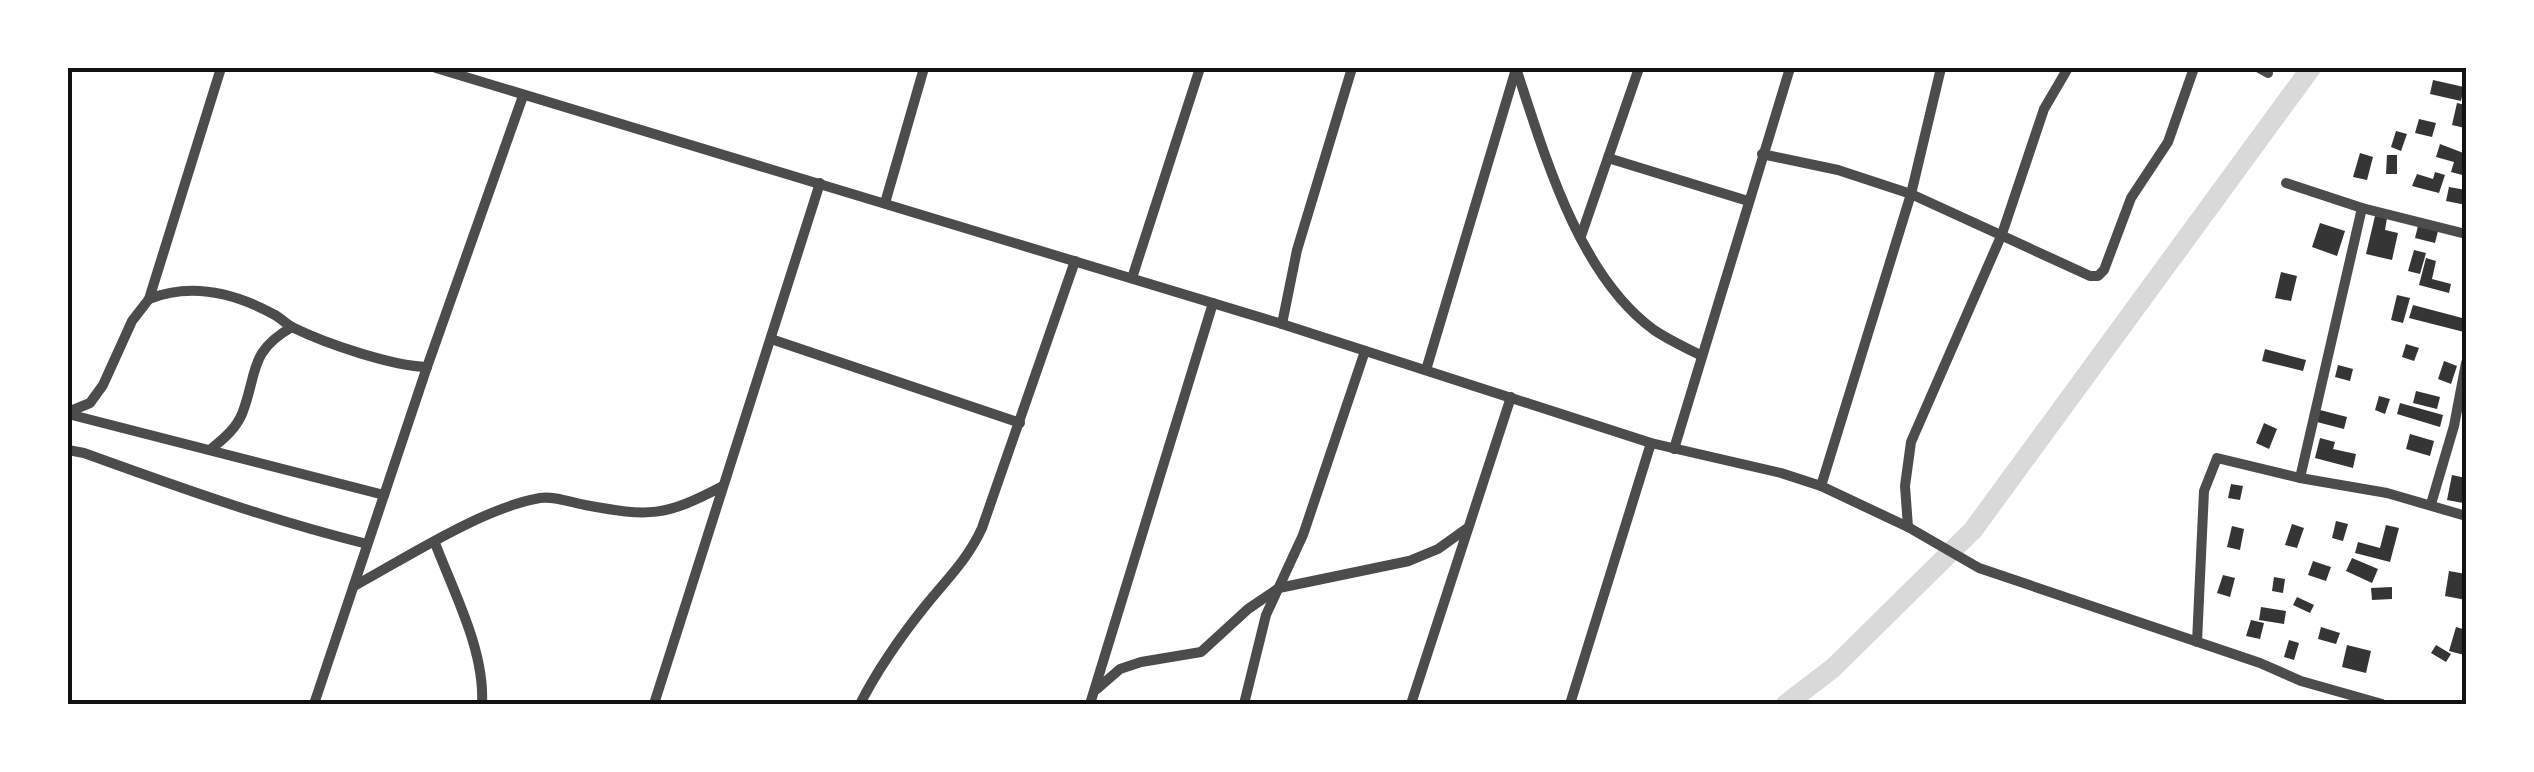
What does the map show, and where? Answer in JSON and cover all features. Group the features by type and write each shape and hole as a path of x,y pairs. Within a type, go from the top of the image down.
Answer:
{"street":[{"path":"68,413 90,404 103,385 132,321 150,299 222,68"},
{"path":"436,68 1075,260 1651,443 1821,486 1908,527 1979,568 2260,663 2301,681 2382,704"},
{"path":"885,203 924,68"},
{"path":"1132,278 1200,68"},
{"path":"1282,324 1296,250 1352,68"},
{"path":"1516,68 1546,162 1581,236 1612,289 1654,330 1702,356"},
{"path":"1426,370 1516,68"},
{"path":"1581,236 1639,68"},
{"path":"1674,449 1790,68"},
{"path":"1821,486 1910,194 1940,68"},
{"path":"1908,527 1904,486 1911,442 2002,234 2044,109 2068,68"},
{"path":"1762,154 1838,170 1910,194 2090,276 2098,276 2104,270 2130,198 2168,142 2194,68"},
{"path":"314,704 522,96"},
{"path":"1608,158 1748,201"},
{"path":"2286,182 2362,208 2466,234"},
{"path":"654,704 820,183"},
{"path":"2300,478 2362,208"},
{"path":"860,704 914,621 970,554 1020,423 1075,260"},
{"path":"150,299 171,290 194,288 232,296 271,312 292,327 403,366 427,367"},
{"path":"1090,704 1213,303"},
{"path":"210,450 230,434 242,414 256,358 263,348 292,327"},
{"path":"770,339 1020,423"},
{"path":"1244,704 1260,634 1303,534 1365,350"},
{"path":"2431,504 2463,390 2466,362"},
{"path":"1411,704 1511,397"},
{"path":"68,413 384,495"},
{"path":"1570,704 1651,443"},
{"path":"68,450 188,492 367,544"},
{"path":"2197,642 2204,490 2217,458 2431,504 2466,516"},
{"path":"354,586 522,502 546,497 636,514 680,508 724,485"},
{"path":"1094,690 1120,669 1200,652 1248,609 1279,588 1409,560 1438,549 1466,529"},
{"path":"435,543 477,658 482,704"}],"building":[{"path":"2433,80 2464,87 2461,101 2430,94"},
{"path":"2457,103 2466,105 2465,128 2452,125"},
{"path":"2419,119 2436,123 2432,137 2415,133"},
{"path":"2396,131 2407,134 2401,151 2391,147"},
{"path":"2440,144 2466,154 2466,176 2451,172 2454,162 2436,157"},
{"path":"2360,153 2373,157 2367,180 2353,177"},
{"path":"2387,155 2397,155 2397,174 2386,174"},
{"path":"2435,172 2445,175 2439,193 2412,186 2417,174 2433,179"},
{"path":"2449,187 2466,190 2466,205 2446,201"},
{"path":"2375,216 2387,218 2385,230 2398,233 2392,260 2366,254"},
{"path":"2320,223 2345,231 2337,256 2312,247"},
{"path":"2418,226 2438,231 2435,243 2415,238"},
{"path":"2414,250 2426,253 2420,274 2408,271"},
{"path":"2426,258 2436,261 2432,279 2451,284 2449,293 2419,285"},
{"path":"2281,272 2297,276 2291,301 2275,298"},
{"path":"2397,295 2410,298 2403,323 2391,320"},
{"path":"2413,305 2466,319 2464,332 2409,318"},
{"path":"2406,344 2419,348 2414,361 2402,357"},
{"path":"2265,349 2306,360 2303,371 2262,361"},
{"path":"2444,361 2457,366 2451,384 2438,379"},
{"path":"2338,365 2353,369 2350,381 2335,377"},
{"path":"2416,391 2440,397 2437,409 2413,403"},
{"path":"2379,396 2390,399 2385,414 2375,410"},
{"path":"2400,403 2443,415 2440,427 2397,414"},
{"path":"2320,410 2347,417 2344,429 2317,422"},
{"path":"2264,423 2277,429 2269,449 2256,443"},
{"path":"2410,434 2434,441 2430,456 2406,449"},
{"path":"2320,438 2335,442 2333,449 2356,454 2353,468 2315,458"},
{"path":"2452,475 2466,478 2463,503 2447,500"},
{"path":"2231,484 2243,486 2240,500 2228,498"},
{"path":"2336,521 2348,524 2343,541 2332,538"},
{"path":"2292,524 2304,528 2297,548 2285,545"},
{"path":"2386,525 2399,528 2390,562 2355,553 2358,542 2380,548"},
{"path":"2232,526 2244,529 2240,550 2227,547"},
{"path":"2352,558 2378,569 2372,583 2346,571"},
{"path":"2313,561 2331,567 2326,581 2308,575"},
{"path":"2449,571 2466,574 2466,600 2445,596"},
{"path":"2223,575 2235,578 2230,597 2217,593"},
{"path":"2274,577 2285,579 2283,593 2272,591"},
{"path":"2392,587 2392,599 2372,600 2371,588"},
{"path":"2297,597 2314,605 2310,613 2293,605"},
{"path":"2261,607 2286,611 2284,624 2259,620"},
{"path":"2251,620 2264,623 2260,639 2246,636"},
{"path":"2321,627 2340,633 2336,644 2318,639"},
{"path":"2456,627 2466,630 2464,655 2449,651"},
{"path":"2289,640 2299,643 2294,660 2284,657"},
{"path":"2347,645 2371,651 2366,673 2342,667"},
{"path":"2436,645 2451,654 2446,662 2431,653"}],"waterway":[{"path":"1786,704 1833,668 1973,530 2311,68"}]}
